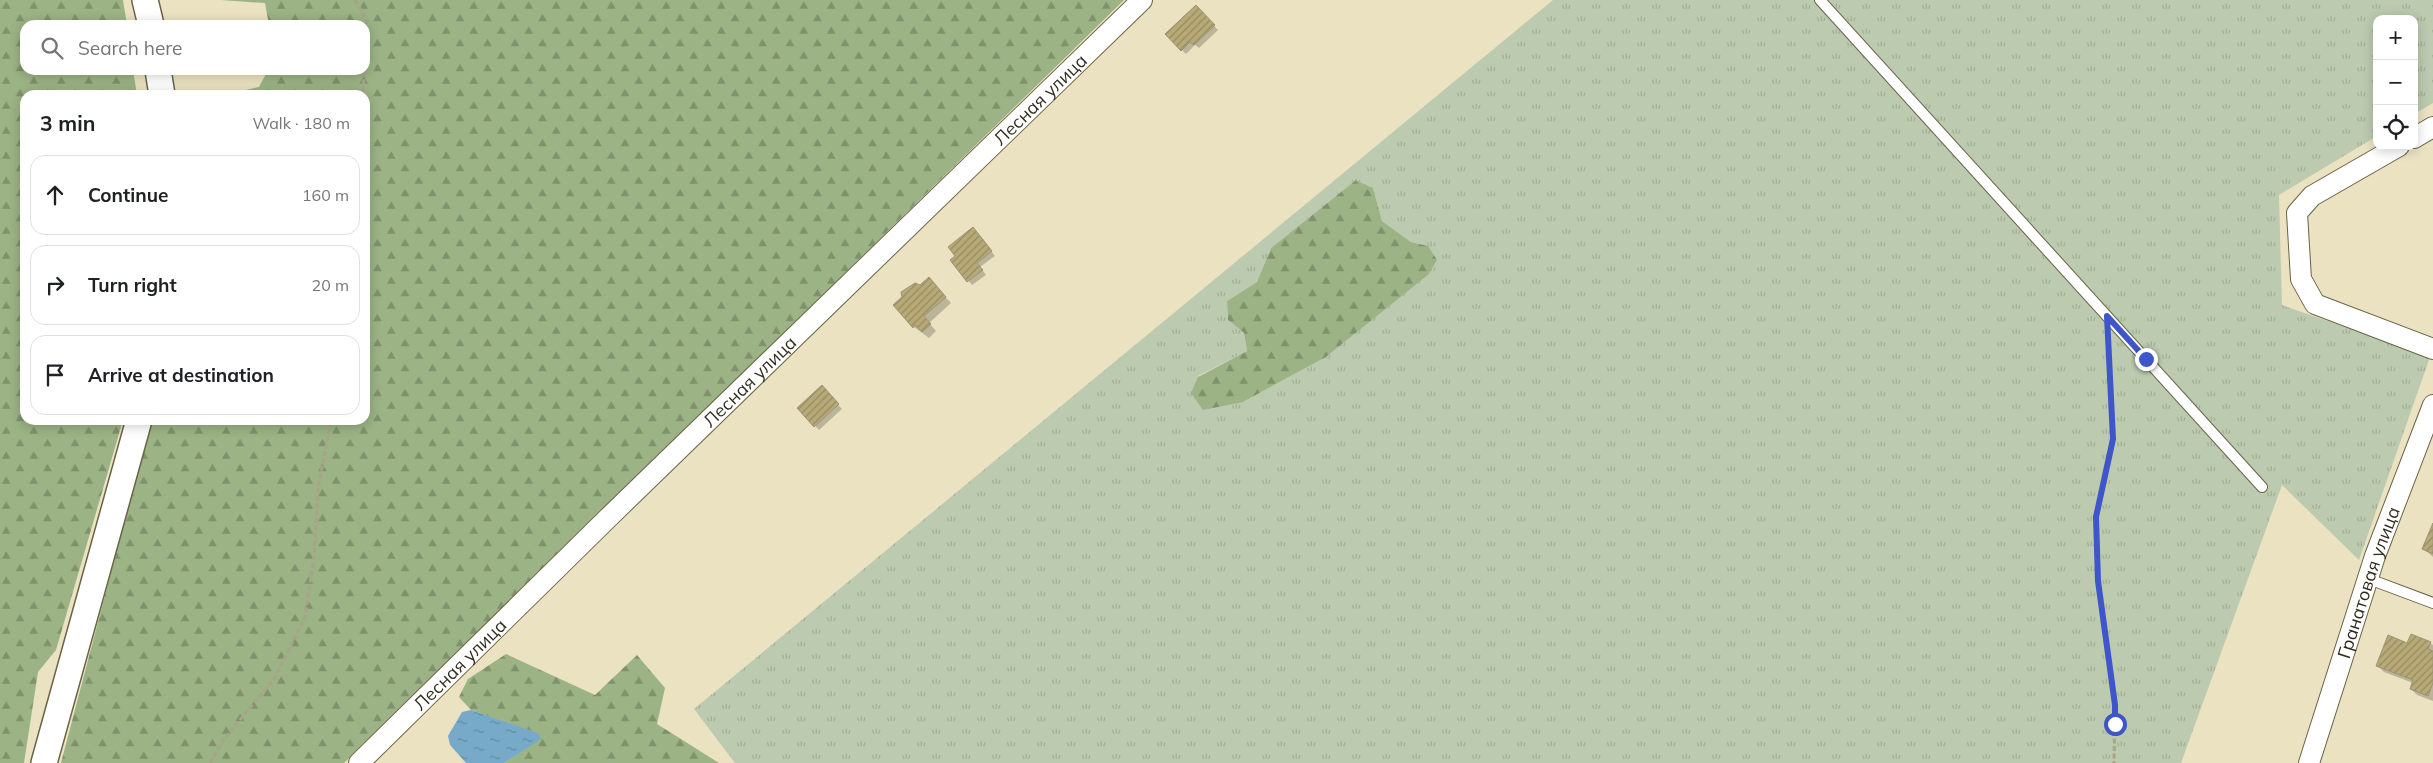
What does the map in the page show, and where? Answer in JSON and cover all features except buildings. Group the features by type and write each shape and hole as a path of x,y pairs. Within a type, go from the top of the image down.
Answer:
{"street":[{"path":"145,0 150,20"},
{"name":"Лесная улица","path":"359,763 608,518 1142,0"},
{"path":"159,75 161,90"},
{"path":"2418,136 2433,127"},
{"path":"2392,150 2312,196 2297,212 2301,279 2315,304 2433,349"},
{"name":"Гранатовая улица","path":"2309,763 2375,556 2433,405"},
{"path":"44,763 138,425"}],"lane":[{"path":"1820,0 2262,488"},
{"path":"2369,579 2433,603"}],"path":[{"path":"355,0 367,20"},
{"path":"363,90 364,75"},
{"path":"2107,316 2113,439 2096,517 2098,581 2115,705 2114,763"},
{"path":"210,763 224,739 274,679 305,617 314,557 318,490 330,425"}],"green space":[{"path":"0,0 123,0 126,20 20,20 20,75 134,75 136,90 20,90 20,425 122,425 56,650 38,672 24,763 0,763"},
{"path":"221,0 1124,0 344,763 61,763 150,425 370,425 370,90 245,90 259,87 265,75 370,75 370,20 268,20 265,3"},
{"path":"1553,0 2433,0 2433,103 2418,112 2418,15 2373,15 2373,138 2279,195 2282,305 2430,357 2359,560 2282,485 2181,763 735,763 694,709","holes":["1356,180 1373,188 1382,221 1411,242 1428,246 1428,275 1326,357 1243,402 1198,376 1247,351 1244,333 1228,320 1227,301 1257,282 1271,248"]},
{"path":"1356,180 1373,188 1382,221 1411,242 1428,246 1437,260 1428,275 1326,357 1243,402 1203,410 1191,393 1198,377 1247,351 1244,333 1228,320 1227,301 1257,282 1271,248"},
{"path":"506,654 595,695 637,655 665,688 657,724 719,763 504,763 540,739 538,734 471,710 459,697 468,679"}],"water":[{"path":"471,710 538,733 541,739 504,763 466,763 450,745 448,736 462,712"}],"route":[{"path":"2115,724 2115,705 2098,581 2096,517 2113,439 2107,316 2146,359"}]}
